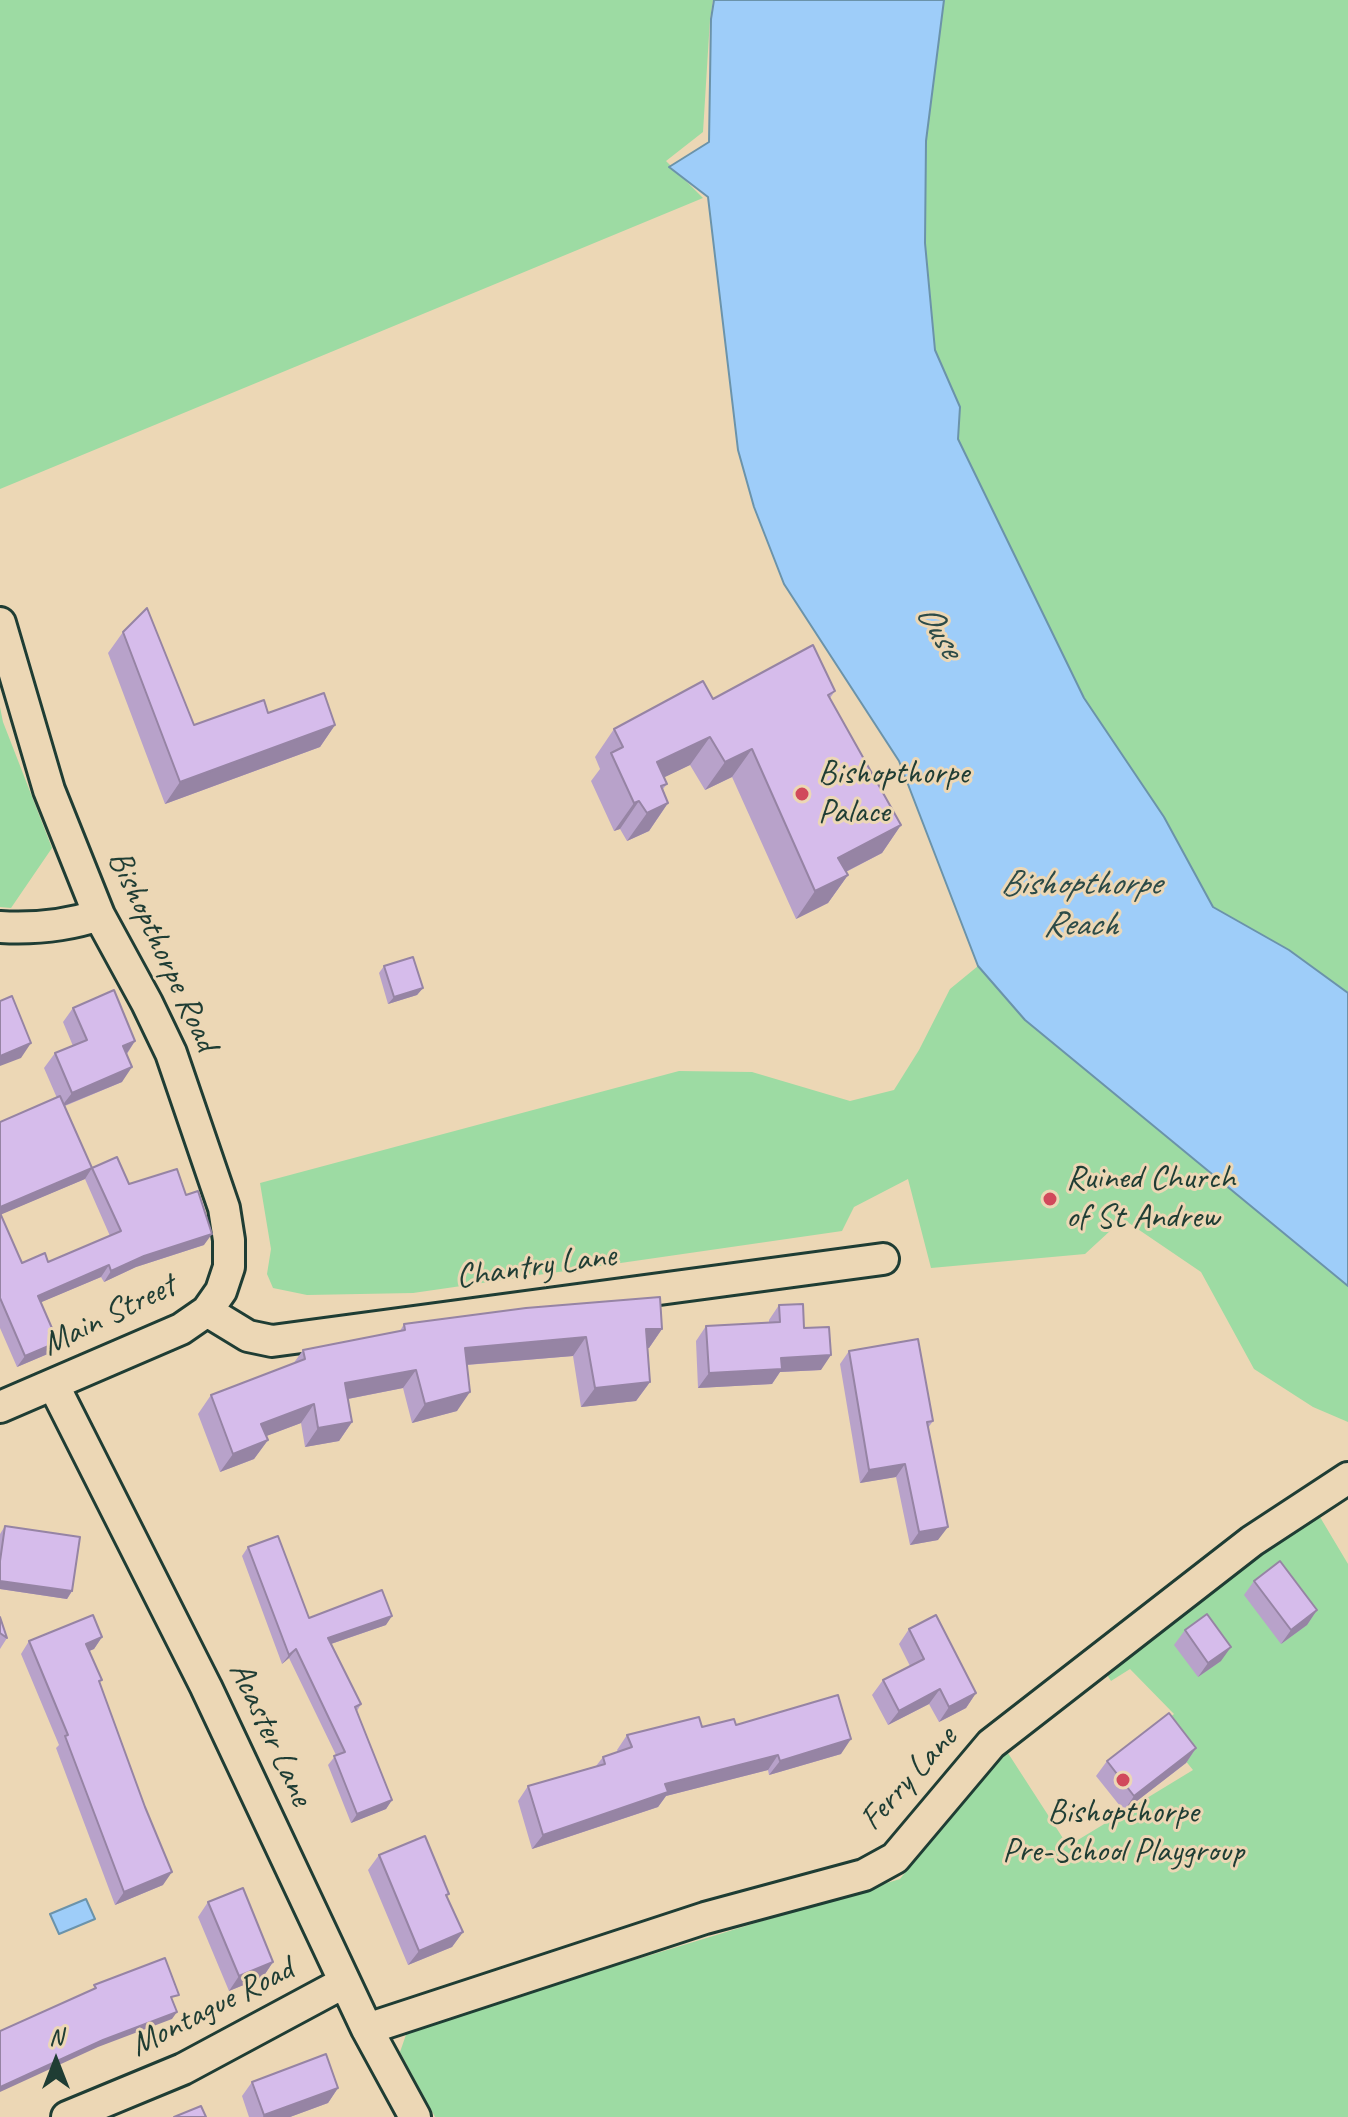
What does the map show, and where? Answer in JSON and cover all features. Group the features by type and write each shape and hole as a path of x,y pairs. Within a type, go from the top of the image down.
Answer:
{"street":[{"name":"Bishopthorpe Road","path":"0,623 49,790 99,915 171,1053 224,1208 229,1267 221,1291 207,1311"},
{"path":"0,927 72,924 99,915"},
{"name":"Chantry Lane","path":"207,1311 248,1336 272,1341 883,1259"},
{"name":"Main Street","path":"0,1407 181,1329 207,1311"},
{"name":"Acaster Lane","path":"54,1386 206,1687 367,2029 415,2117"},
{"name":"Ferry Lane","path":"367,2029 705,1918 864,1875 895,1858 991,1744 1252,1541 1348,1478"},
{"name":"Montague Road","path":"67,2117 183,2069 345,1982"}],"green space":[{"path":"0,0 713,0 703,132 666,161 703,198 0,489"},
{"path":"944,0 1348,0 1348,993 1289,950 1213,907 1164,817 1084,698 958,439 960,407 935,350 925,244 926,141"},
{"path":"0,707 52,848 11,908 0,907"},
{"path":"978,966 1025,1020 1348,1286 1348,1422 1313,1407 1254,1369 1201,1272 1123,1219 1085,1254 931,1268 908,1179 854,1207 842,1231 413,1293 307,1295 273,1288 267,1274 271,1249 260,1183 679,1071 752,1072 850,1101 894,1090 919,1050 950,989"},
{"path":"1317,1512 1348,1564 1348,2117 435,2117 400,2052 408,2029 900,1879 968,1791 1006,1750 1068,1846 1193,1770 1158,1727 1174,1714 1130,1669 1111,1681 1106,1673"}],"water":[{"name":"Bishopthorpe Reach","path":"714,0 944,0 926,141 925,243 935,350 960,407 958,439 1084,698 1164,817 1213,907 1289,950 1348,993 1348,1286 1025,1020 978,966 899,761 784,584 754,507 738,450 708,197 669,167 709,142"},
{"path":"86,1899 95,1919 59,1934 50,1914"}],"building":[{"path":"147,608 194,725 264,700 268,713 324,693 335,725 180,782 123,632"},
{"name":"Bishopthorpe Palace","path":"813,645 835,691 828,695 901,825 838,858 848,875 815,891 752,749 725,762 710,737 657,762 667,784 661,786 668,803 647,813 639,801 634,803 611,753 623,747 614,729 703,681 713,699"},
{"path":"413,957 423,988 394,997 384,966"},
{"path":"114,990 135,1041 123,1046 132,1067 72,1093 55,1053 87,1040 73,1008"},
{"path":"12,996 31,1043 0,1056 0,1001"},
{"path":"60,1096 92,1168 0,1207 0,1122"},
{"path":"117,1157 129,1184 177,1169 186,1195 198,1191 212,1234 144,1256 111,1271 109,1265 38,1296 58,1342 25,1356 0,1298 0,1213 22,1263 45,1253 48,1262 121,1231 92,1168"},
{"path":"660,1297 662,1329 646,1329 650,1382 595,1388 586,1337 465,1348 470,1392 425,1404 416,1370 345,1383 352,1422 318,1428 314,1404 261,1424 268,1440 233,1454 211,1395 305,1359 303,1350 405,1330 404,1324 526,1308"},
{"path":"803,1304 804,1328 829,1327 831,1355 781,1358 782,1369 709,1373 706,1326 780,1322 779,1305"},
{"path":"918,1339 933,1421 927,1422 948,1527 919,1532 905,1464 869,1470 849,1351"},
{"path":"5,1526 80,1537 72,1591 0,1581"},
{"path":"278,1536 309,1618 382,1590 392,1616 328,1638 361,1704 355,1707 392,1800 357,1814 334,1756 345,1752 296,1649 289,1655 248,1547"},
{"path":"1280,1561 1317,1610 1291,1630 1254,1581"},
{"path":"1207,1614 1231,1647 1208,1663 1185,1630"},
{"path":"93,1615 102,1637 86,1644 172,1872 124,1892 65,1736 68,1735 29,1641"},
{"path":"936,1615 976,1693 949,1707 940,1689 899,1711 883,1680 924,1659 909,1629"},
{"path":"0,1617 7,1638 0,1633"},
{"path":"838,1695 851,1739 780,1761 778,1755 665,1784 668,1792 543,1835 528,1786 605,1764 603,1757 632,1747 627,1735 699,1717 702,1727 734,1719 736,1725"},
{"path":"1169,1713 1196,1748 1134,1796 1107,1761"},
{"path":"425,1836 463,1932 419,1951 379,1855"},
{"path":"243,1888 273,1962 239,1976 208,1902"},
{"path":"165,1958 179,1995 171,1997 177,2012 103,2040 0,2087 0,2031 96,1988 94,1985"},
{"path":"326,2054 338,2088 264,2115 252,2082"},
{"path":"201,2106 206,2117 174,2117"}],"place":[{"name":"Bishopthorpe Palace","path":"802,794"},
{"name":"Ruined Church of St Andrew","path":"1050,1199"},
{"name":"Bishopthorpe Pre-School Playgroup","path":"1123,1780"}],"water label":[{"name":"Ouse","path":"938,631"}]}
